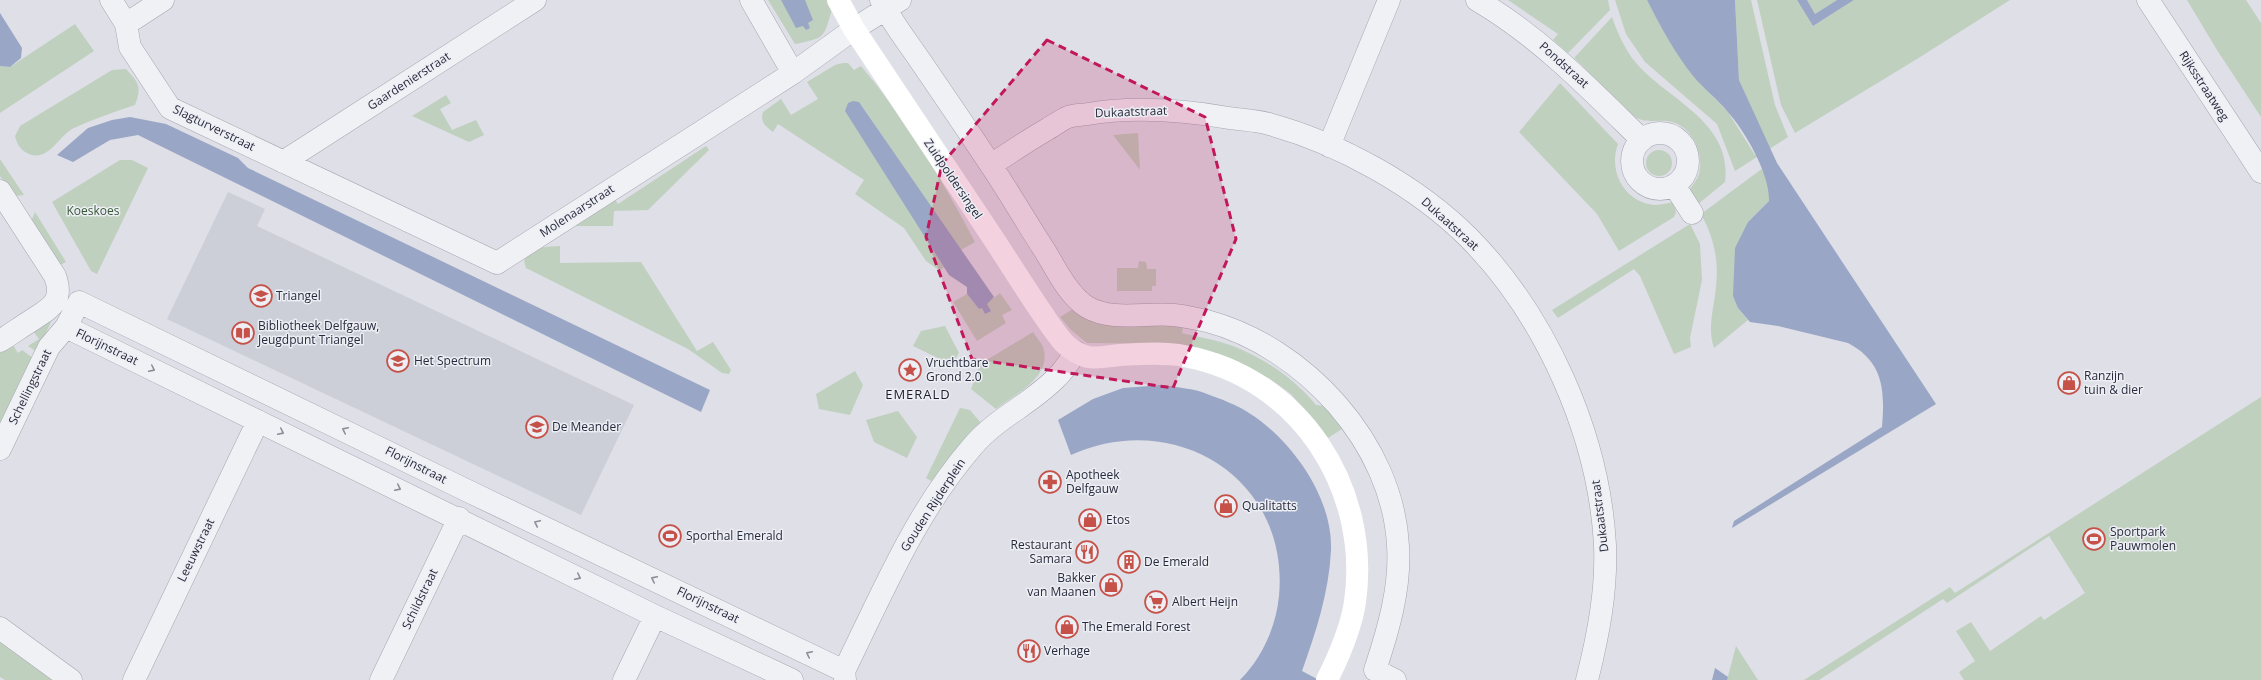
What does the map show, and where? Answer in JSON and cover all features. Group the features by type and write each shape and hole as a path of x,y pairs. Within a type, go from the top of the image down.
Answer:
{"street":[{"name":"Slagturverstraat","path":"111,0 126,24 130,47 170,108 283,162"},
{"path":"126,24 163,0"},
{"name":"Gaardenierstraat","path":"283,162 535,0"},
{"path":"751,0 794,73"},
{"name":"Zuidpoldersingel","path":"838,0 854,29 1040,310 1065,344 1076,352"},
{"path":"1329,146 1389,0"},
{"name":"Pondstraat","path":"1477,0 1504,16 1564,63 1642,140"},
{"name":"Rijksstraatweg","path":"2148,0 2261,172"},
{"path":"889,3 1062,280 1085,306 1098,312 1118,316 1174,315 1205,321 1232,329 1275,351 1320,386 1337,404 1356,429 1380,473 1394,512 1399,547 1398,574 1386,637 1375,670 1395,680"},
{"name":"Molenaarstraat","path":"283,162 497,263 794,73 889,3"},
{"name":"Dukaatstraat","path":"991,165 1068,117 1111,110 1155,109 1268,124 1329,146 1378,170 1424,200 1468,237 1504,279 1529,317 1573,399 1589,447 1600,500 1605,546 1604,590 1596,646 1587,680"},
{"path":"1661,133 1679,141 1685,149 1688,159 1686,169 1682,178 1674,185 1667,188 1654,188 1643,184 1637,178 1633,170 1632,158 1636,146 1642,140 1651,135 1661,133"},
{"path":"1674,185 1692,213"},
{"path":"0,192 55,276 59,286 57,299 50,309 0,341"},
{"name":"Florijnstraat","path":"792,680 655,616 557,566 66,327 79,302 370,442 470,492 571,539 845,676"},
{"name":"Schellingstraat","path":"0,450 49,347 66,327"},
{"path":"1076,352 1087,357 1100,358 1144,354 1183,356 1219,365 1257,384 1281,403 1309,429 1330,461 1344,493 1352,518 1357,552 1355,605 1346,635 1329,676"},
{"name":"Gouden Rijderplein","path":"845,676 908,539 952,471 972,446 997,422 1056,378 1076,352"},
{"name":"Leeuwstraat","path":"134,680 258,420"},
{"path":"356,468 370,442"},
{"name":"Schildstraat","path":"381,680 459,518"},
{"path":"557,566 571,539"},
{"path":"624,680 655,616"},
{"path":"0,628 71,680"}],"highlighted area":[{"path":"1047,40 1205,117 1236,239 1173,388 972,359 926,237 942,164"}],"shaded area":[{"path":"228,192 265,209 257,226 634,405 581,515 167,319"}],"green space":[{"path":"768,0 827,0 832,9 825,31 818,38 795,44"},
{"path":"1508,0 1608,0 1610,10 1568,53 1553,40 1558,34"},
{"path":"1615,0 1647,0 1668,39 1693,76 1728,112 1755,155 1768,146 1739,80 1735,0 1751,0 1775,105 1788,137 1735,171 1717,124 1645,62 1626,34"},
{"path":"1757,0 1797,0 1813,26 1854,0 2010,0 1917,59 1795,133 1781,105"},
{"path":"1807,0 1837,0 1815,14"},
{"path":"2187,0 2246,0 2261,23 2261,117 2217,50"},
{"path":"1612,17 1620,38 1632,58 1645,73 1693,112 1707,126 1718,142 1725,160 1725,182 1697,205 1688,192 1699,174 1700,158 1695,142 1686,130 1672,122 1648,121 1634,116 1574,58"},
{"path":"75,24 94,51 0,113 0,66 10,67"},
{"path":"848,63 854,70 861,66 878,86 937,173 975,242 961,250 859,102 912,214 944,267 940,271 926,261 904,228 855,194 864,180 778,124 773,132 763,121 763,112 781,99 791,115 818,99 807,82 835,65"},
{"path":"126,69 134,78 139,89 135,105 74,128 63,136 53,147 42,154 29,154 23,151 19,146 15,136 20,126 112,70"},
{"path":"1560,83 1618,144 1615,154 1615,164 1621,184 1627,192 1643,203 1654,205 1673,202 1676,212 1674,217 1619,251 1597,214 1519,132"},
{"path":"446,95 451,103 440,109 452,130 476,120 484,135 469,142 412,116"},
{"path":"1138,133 1140,170 1113,135"},
{"path":"706,146 709,150 648,210 614,211 613,226 575,226 574,224 614,198 618,204"},
{"path":"1659,150 1668,154 1672,163 1668,172 1659,176 1650,172 1646,163 1650,154"},
{"path":"0,159 24,195 13,196 0,176"},
{"name":"Koeskoes","path":"120,160 132,160 148,168 97,274 91,271 52,202"},
{"path":"1763,168 1770,192 1769,201 1748,222 1738,308 1748,320 1714,348 1711,325 1717,268 1712,241 1706,223 1701,214"},
{"path":"35,212 66,262 58,266 30,224"},
{"path":"1690,224 1700,244 1702,280 1690,338 1691,347 1674,354 1640,276 1634,269 1558,318 1552,310"},
{"path":"560,246 560,263 641,262 697,351 713,342 731,370 729,374 722,373 688,349 526,268 524,261 530,252 539,248"},
{"path":"1139,261 1146,262 1147,269 1156,269 1156,286 1152,286 1152,291 1117,291 1117,268 1138,268"},
{"path":"1000,293 1012,310 1002,315 1006,323 977,341 953,302 967,294 979,309"},
{"path":"1073,309 1094,323 1177,326 1183,328 1182,333 1221,342 1245,351 1267,363 1289,378 1308,395 1316,405 1324,406 1342,429 1328,438 1291,394 1270,379 1232,359 1180,344 1087,343 1071,330 1060,317"},
{"path":"49,320 51,322 37,352 28,346 39,339 33,331"},
{"path":"945,326 959,353 952,365 913,346 921,331"},
{"path":"1033,332 1043,347 1045,358 1043,367 1038,376 1030,384 996,409 971,389 980,364"},
{"path":"13,345 18,353 22,350 33,358 0,428 0,353"},
{"path":"855,371 863,385 850,415 819,409 816,394"},
{"path":"2261,397 2261,680 1964,680 1959,672 1975,661 1956,631 1971,622 1990,651 2041,616 2044,620 2085,593 2049,536 1947,603 1943,599 1819,680 1804,680 1950,587 1955,593"},
{"path":"960,408 970,410 981,423 933,482 926,478"},
{"path":"898,411 917,437 907,458 874,442 866,420"},
{"path":"0,638 55,680 5,680 0,677"},
{"path":"1736,646 1758,680 1727,680"}],"water":[{"path":"781,0 805,0 813,20 808,23 810,28 806,30 803,26 796,28"},
{"path":"1647,0 1735,0 1739,80 1777,163 1936,404 1732,528 1734,521 1882,427 1882,390 1880,379 1869,359 1848,343 1778,326 1750,322 1738,308 1733,296 1735,248 1748,222 1769,201 1765,178 1755,153 1741,130 1727,111 1686,67 1668,39"},
{"path":"1797,0 1807,0 1815,14 1837,0 1854,0 1813,26"},
{"path":"0,13 22,48 21,58 10,67 0,66"},
{"path":"853,101 859,102 994,297 987,304 991,311 985,314 982,308 979,309 967,294 967,287 949,275 845,111 848,103"},
{"path":"130,117 166,124 238,158 248,168 710,390 701,412 138,135 110,140 73,162 57,155 88,128 112,120"},
{"path":"1163,385 1202,392 1229,402 1249,413 1280,438 1307,472 1325,510 1330,530 1331,550 1328,581 1321,612 1302,671 1319,680 1240,680 1255,662 1267,641 1275,619 1279,596 1277,554 1266,518 1245,488 1218,464 1185,448 1149,441 1110,443 1071,455 1058,420 1093,399 1123,388"},
{"path":"1715,668 1728,677 1727,680 1712,680"}],"place":[{"name":"Triangel","path":"261,296"},
{"name":"Bibliotheek Delfgauw, Jeugdpunt Triangel","path":"243,333"},
{"name":"Het Spectrum","path":"398,361"},
{"name":"Vruchtbare Grond 2.0","path":"910,370"},
{"name":"Ranzijn tuin & dier","path":"2069,383"},
{"name":"De Meander","path":"537,427"},
{"name":"Apotheek Delfgauw","path":"1050,482"},
{"name":"Qualitatts","path":"1226,506"},
{"name":"Etos","path":"1090,520"},
{"name":"Sporthal Emerald","path":"670,536"},
{"name":"Sportpark Pauwmolen","path":"2094,539"},
{"name":"Restaurant Samara","path":"1087,552"},
{"name":"De Emerald","path":"1129,562"},
{"name":"Bakker van Maanen","path":"1111,585"},
{"name":"Albert Heijn","path":"1156,602"},
{"name":"The Emerald Forest","path":"1067,627"},
{"name":"Verhage","path":"1029,651"}],"district":[{"name":"EMERALD","path":"918,394"}]}
